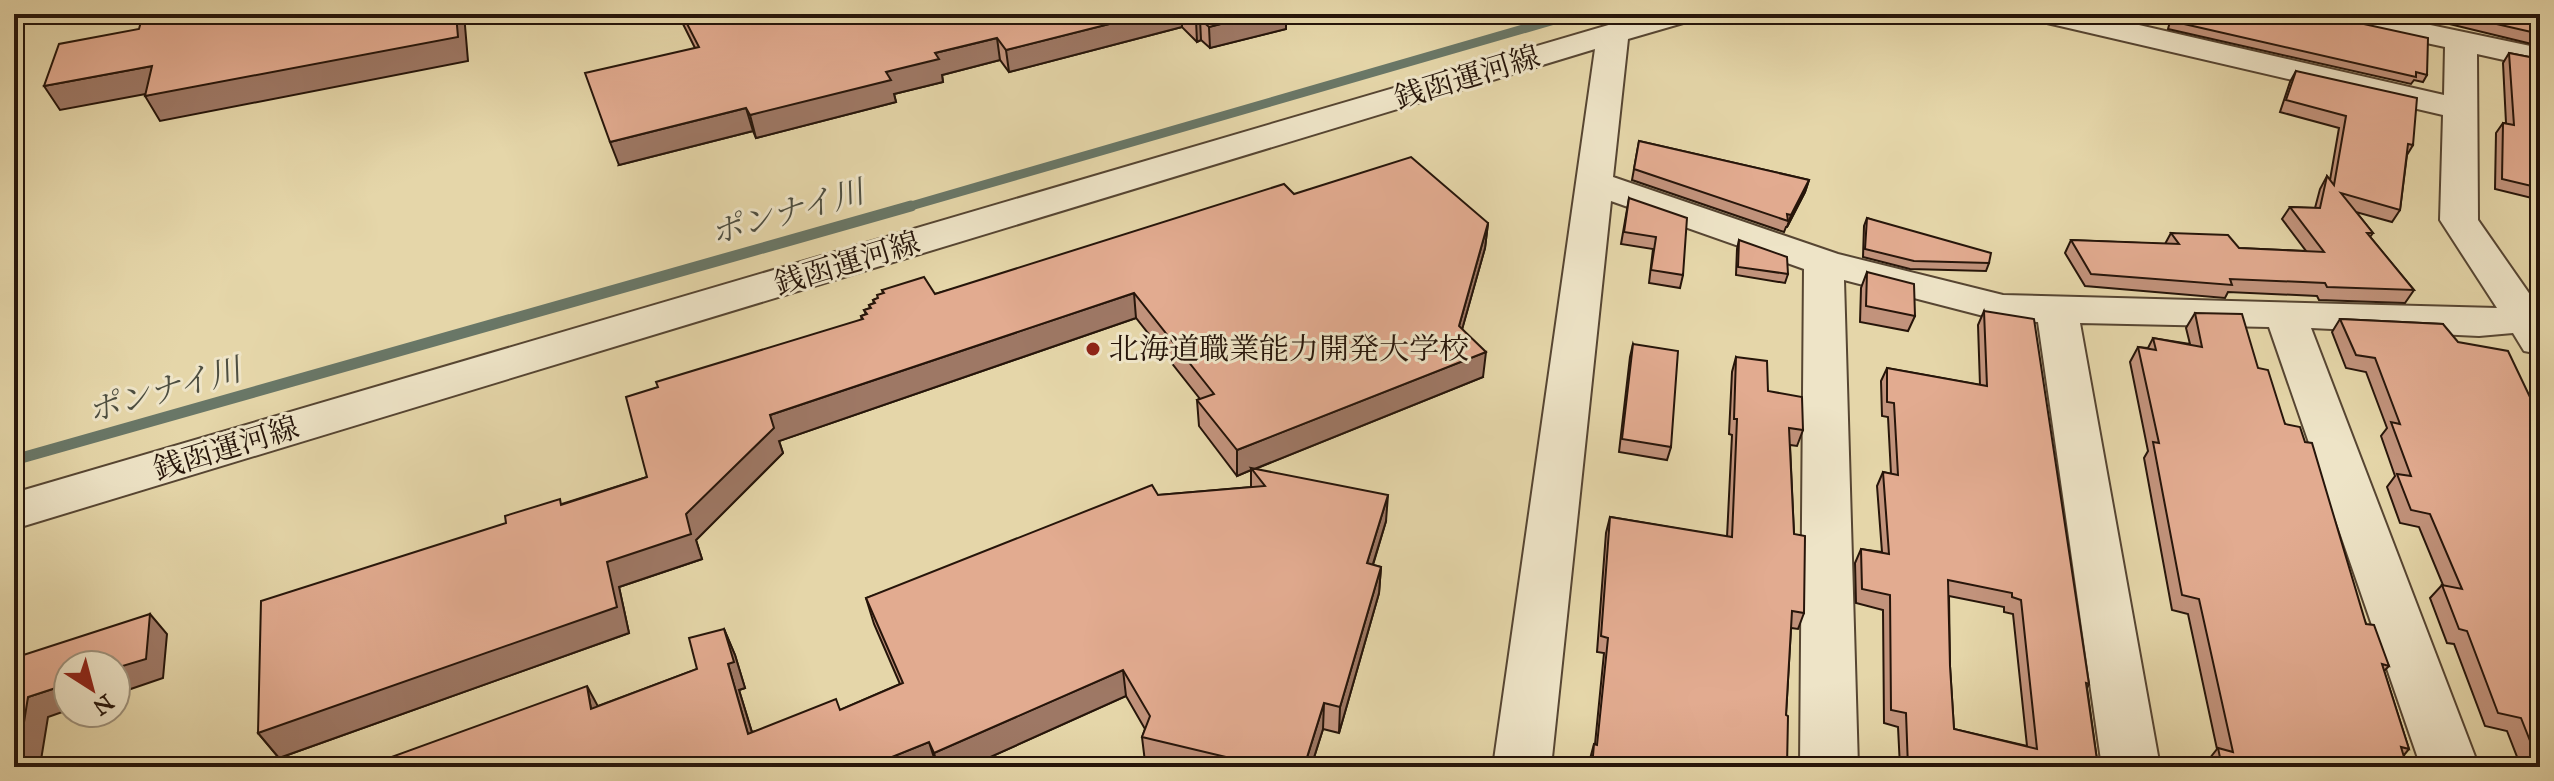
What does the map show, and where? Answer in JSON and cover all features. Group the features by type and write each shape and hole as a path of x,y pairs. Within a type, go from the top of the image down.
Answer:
{"street":[{"name":"銭函運河線","path":"14,511 1679,14"},
{"path":"2047,14 2125,22 2459,109"},
{"path":"2335,14 2540,58"},
{"path":"1522,767 1613,33"},
{"path":"2461,41 2459,220 2534,331"},
{"path":"1595,183 1824,263 2003,308 2285,314 2479,323 2534,331"},
{"path":"1824,263 1829,767"},
{"path":"2057,311 2131,767"},
{"path":"2285,314 2450,767"}],"building":[{"path":"143,14 456,14 458,37 145,96 152,66 44,86 59,44 139,29"},
{"path":"682,14 1149,14 1006,50 997,38 935,53 939,59 886,72 891,80 750,115 746,108 610,142 585,73 699,47"},
{"path":"1190,14 1260,14 1209,27"},
{"path":"2174,14 2318,14 2428,38 2427,75 2416,72 2416,77 2171,21"},
{"path":"2453,14 2540,14 2540,34"},
{"path":"2509,53 2540,59 2540,188 2502,179 2503,123 2514,125"},
{"path":"2296,71 2417,98 2413,145 2408,144 2400,210 2341,193 2373,233 2367,233 2414,290 2230,279 2232,285 2091,274 2071,240 2179,244 2171,233 2228,235 2239,248 2324,252 2290,207 2320,208 2327,176 2334,185 2346,116 2286,100"},
{"path":"1639,141 1809,180 1791,215 1787,214 1788,221 1634,169"},
{"path":"1411,157 1488,223 1459,326 1486,352 1237,450 1197,400 1214,394 1134,293 770,415 774,428 686,514 691,534 607,562 617,607 258,733 261,601 506,523 505,516 560,499 561,505 647,477 626,397 658,387 656,382 863,319 861,316 867,314 864,310 871,308 869,305 875,303 873,300 878,298 877,295 884,293 882,290 924,277 935,294 1284,184 1294,194"},
{"path":"1629,198 1687,218 1683,275 1651,270 1656,237 1624,232"},
{"path":"1867,218 1991,253 1989,263 1914,261 1865,249"},
{"path":"1739,240 1787,257 1788,274 1738,267"},
{"path":"1867,272 1914,284 1915,316 1866,306"},
{"path":"1984,311 2034,319 2089,684 2086,683 2098,767 1908,767 1906,713 1891,710 1890,595 1862,589 1861,549 1889,554 1883,472 1898,475 1894,403 1887,402 1887,368 1987,386","holes":["1948,580 2012,593 2012,597 2021,600 2037,749 1954,729"]},
{"path":"2195,313 2242,314 2258,368 2268,370 2285,424 2300,427 2305,442 2312,443 2366,624 2374,625 2389,666 2382,664 2409,749 2401,747 2407,767 2222,767 2218,748 2233,752 2199,599 2182,595 2153,442 2159,443 2138,347 2156,350 2153,338 2202,347"},
{"path":"2340,319 2443,324 2458,342 2508,351 2540,418 2540,766 2521,718 2498,713 2467,631 2459,629 2442,585 2462,589 2430,514 2411,510 2397,474 2411,476 2391,422 2400,424 2375,358 2356,355"},
{"path":"1633,344 1678,351 1671,447 1622,439"},
{"path":"1736,357 1767,361 1768,391 1802,397 1803,430 1789,428 1794,534 1805,536 1804,613 1792,611 1786,715 1787,767 1592,767 1608,638 1601,636 1610,517 1732,537"},
{"path":"1251,468 1388,495 1367,563 1381,567 1340,707 1324,703 1304,767 1268,767 1142,737 1150,716 1123,670 934,753 929,742 867,767 364,767 587,686 591,709 697,669 689,638 724,629 734,662 728,664 748,734 836,699 840,710 903,683 866,598 1152,485 1158,495 1265,486"},
{"path":"150,614 146,659 132,663 132,649 52,649 52,689 28,697 21,741 14,743 14,658"}],"waterway":[{"name":"ポンナイ川","path":"907,207 1575,14"},
{"name":"ポンナイ川","path":"907,207 911,206"},
{"name":"ポンナイ川","path":"14,460 907,207"}],"place":[{"name":"北海道職業能力開発大学校","path":"1093,349"}]}
